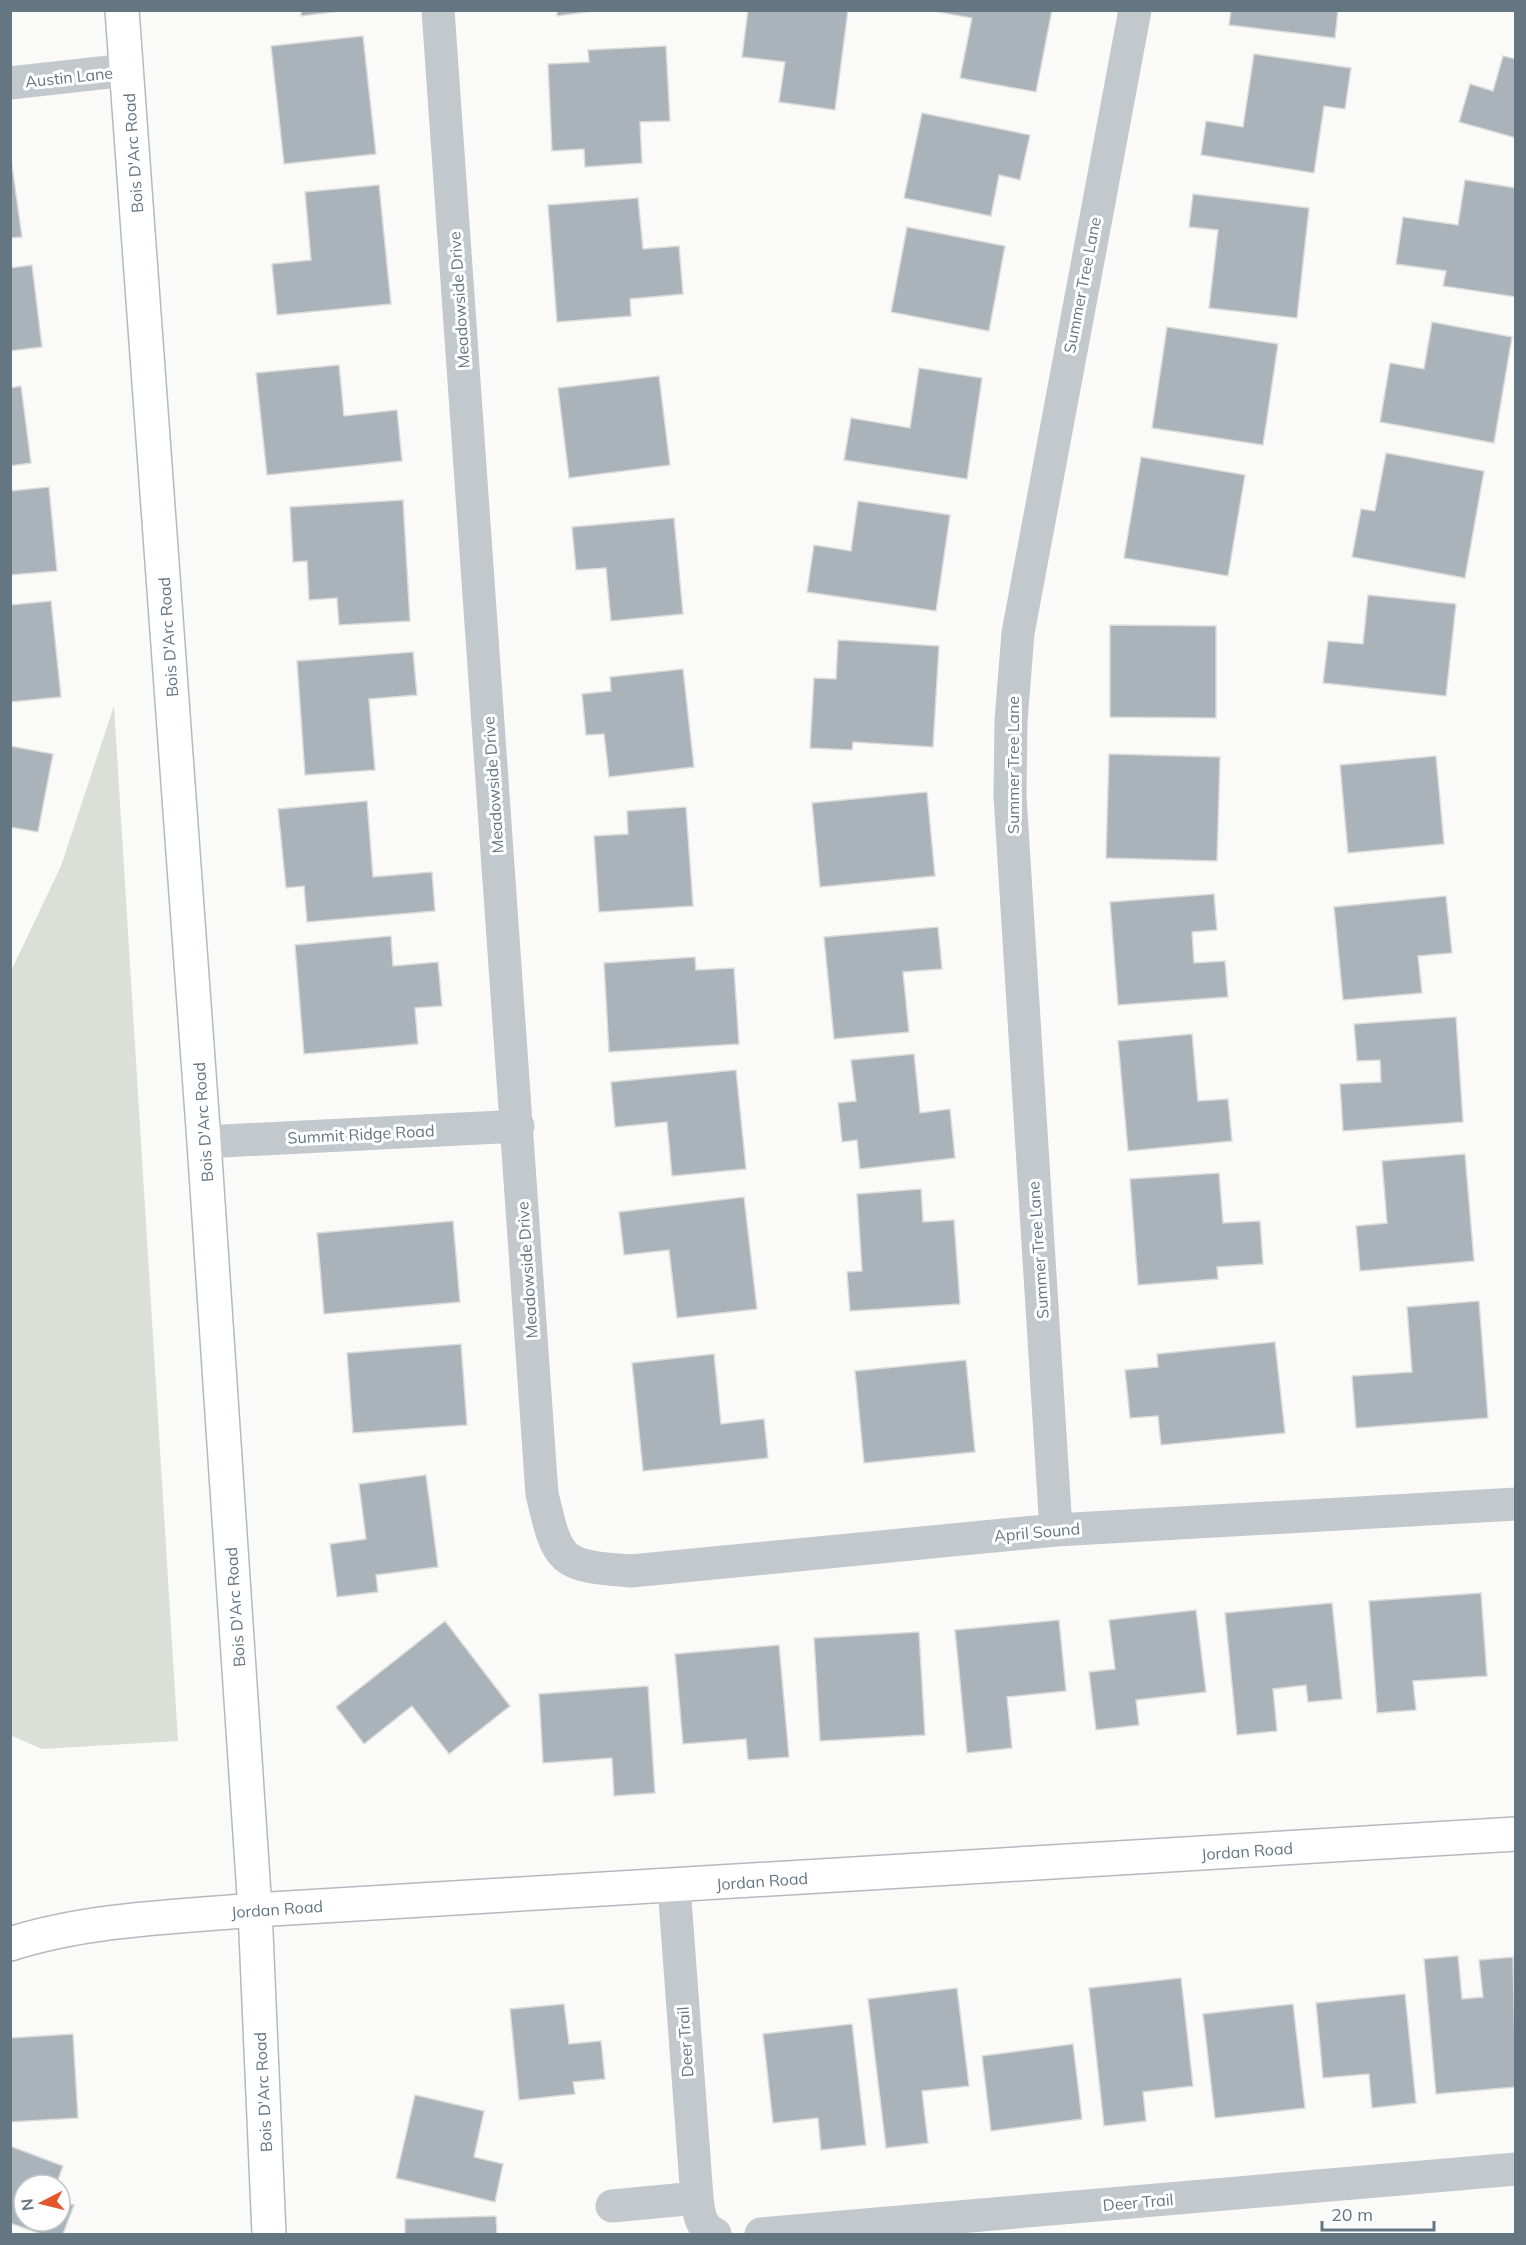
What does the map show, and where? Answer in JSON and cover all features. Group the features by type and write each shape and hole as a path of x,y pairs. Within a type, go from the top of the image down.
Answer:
{"street":[{"name":"Bois D'Arc Road","path":"122,10 204,1142 255,1910 269,2235"},
{"name":"Meadowside Drive","path":"438,10 542,1494 552,1537 562,1556"},
{"name":"Summer Tree Lane","path":"1056,1530 1010,796 1011,721 1018,633 1135,10"},
{"name":"Austin Lane","path":"10,83 127,70"},
{"name":"Summit Ridge Road","path":"204,1142 518,1126"},
{"name":"April Sound","path":"562,1556 590,1569 631,1571 1056,1530 1515,1504"},
{"name":"Jordan Road","path":"10,1944 46,1933 89,1926 255,1910 1515,1834"},
{"name":"Deer Trail","path":"674,1886 699,2217 704,2228 715,2235"},
{"name":"Deer Trail","path":"761,2235 1515,2169"},
{"path":"612,2206 697,2198"}],"shaded area":[{"path":"114,706 178,1741 42,1749 10,1735 11,971 61,866"}],"building":[{"path":"301,10 350,10 301,16"},
{"path":"557,10 602,10 557,16"},
{"path":"748,10 848,10 835,110 779,102 785,62 742,57"},
{"path":"1052,10 1036,92 960,78 972,18 932,11"},
{"path":"1231,10 1338,10 1335,38 1229,25"},
{"path":"363,36 376,154 284,164 271,46"},
{"path":"666,46 670,121 640,122 642,163 585,167 584,149 552,151 548,64 589,62 588,50"},
{"path":"1254,54 1351,68 1345,109 1324,106 1314,173 1201,155 1206,121 1243,127"},
{"path":"1503,56 1516,59 1516,138 1459,122 1470,84 1493,91"},
{"path":"922,113 1030,135 1020,180 999,175 991,216 904,198"},
{"path":"10,151 22,237 10,238"},
{"path":"1465,180 1516,188 1516,297 1443,286 1446,271 1396,264 1403,217 1458,225"},
{"path":"379,185 391,304 277,315 272,264 311,260 305,192"},
{"path":"1193,194 1309,208 1297,318 1209,308 1218,230 1189,227"},
{"path":"638,198 643,249 679,246 683,294 630,299 631,316 557,322 548,205"},
{"path":"907,227 1005,246 989,331 891,312"},
{"path":"32,265 42,347 10,351 10,268"},
{"path":"1432,322 1512,337 1494,443 1380,422 1390,363 1424,369"},
{"path":"1167,327 1278,344 1263,445 1152,428"},
{"path":"339,365 344,416 397,410 402,461 267,475 256,373"},
{"path":"919,368 982,378 967,479 844,460 851,418 910,428"},
{"path":"659,376 670,465 569,478 558,388"},
{"path":"21,386 31,463 10,466 10,388"},
{"path":"1386,453 1484,471 1465,578 1352,557 1361,509 1375,511"},
{"path":"1141,457 1245,475 1228,576 1124,558"},
{"path":"49,487 57,571 10,575 10,491"},
{"path":"403,500 410,621 339,625 337,598 309,600 307,561 293,562 290,507"},
{"path":"858,501 950,515 936,611 807,592 814,545 851,551"},
{"path":"674,518 683,614 611,621 606,568 576,570 572,527"},
{"path":"1368,595 1456,604 1446,696 1323,683 1328,641 1363,644"},
{"path":"51,601 61,697 10,702 10,605"},
{"path":"1110,625 1216,626 1216,718 1110,717"},
{"path":"838,640 939,646 933,747 853,742 852,750 810,748 814,678 836,679"},
{"path":"413,652 417,695 369,699 375,770 305,775 297,661"},
{"path":"683,669 694,767 609,777 604,734 586,735 582,694 611,691 610,677"},
{"path":"10,746 53,754 38,832 10,827"},
{"path":"1109,754 1220,757 1217,861 1106,858"},
{"path":"1436,756 1444,844 1348,853 1340,765"},
{"path":"927,792 935,876 820,887 812,803"},
{"path":"367,801 373,877 432,872 435,911 307,922 304,886 286,888 278,809"},
{"path":"686,807 693,906 599,912 594,836 628,834 627,811"},
{"path":"1214,894 1217,930 1192,932 1194,963 1225,961 1228,997 1118,1005 1110,902"},
{"path":"1446,896 1452,953 1418,956 1422,993 1343,1000 1334,907"},
{"path":"938,927 942,969 903,972 909,1032 834,1039 824,937"},
{"path":"391,936 393,966 438,962 442,1006 415,1008 418,1044 304,1054 295,945"},
{"path":"695,957 696,970 734,968 739,1044 609,1052 604,963"},
{"path":"1456,1017 1463,1122 1343,1131 1340,1084 1381,1082 1380,1060 1357,1061 1354,1024"},
{"path":"1192,1034 1198,1101 1228,1099 1232,1141 1128,1151 1118,1041"},
{"path":"914,1054 920,1113 950,1109 955,1158 860,1169 857,1140 842,1142 838,1103 856,1101 851,1060"},
{"path":"736,1070 746,1169 672,1176 667,1122 615,1127 611,1082"},
{"path":"1465,1154 1474,1261 1360,1271 1356,1226 1387,1223 1382,1161"},
{"path":"1219,1173 1223,1223 1260,1221 1263,1264 1217,1267 1218,1279 1138,1285 1130,1179"},
{"path":"921,1189 923,1222 954,1220 960,1304 850,1311 847,1272 862,1271 857,1194"},
{"path":"744,1197 757,1309 677,1318 669,1250 624,1255 619,1212"},
{"path":"453,1221 460,1302 324,1314 317,1233"},
{"path":"1479,1301 1488,1418 1356,1428 1352,1376 1412,1372 1407,1307"},
{"path":"1275,1342 1285,1433 1161,1445 1158,1416 1130,1418 1125,1370 1158,1367 1157,1354"},
{"path":"461,1344 467,1425 353,1433 347,1353"},
{"path":"714,1354 721,1424 764,1419 768,1458 643,1471 632,1363"},
{"path":"966,1360 975,1452 864,1463 855,1371"},
{"path":"426,1475 438,1567 376,1575 378,1592 337,1597 330,1544 366,1539 359,1484"},
{"path":"1481,1593 1487,1676 1413,1681 1416,1710 1377,1713 1369,1601"},
{"path":"1332,1603 1342,1699 1308,1702 1306,1685 1273,1689 1277,1731 1237,1735 1225,1613"},
{"path":"1196,1610 1206,1692 1136,1700 1139,1725 1096,1730 1089,1672 1115,1669 1109,1620"},
{"path":"1059,1620 1066,1691 1007,1697 1012,1748 967,1753 955,1630"},
{"path":"445,1621 510,1706 449,1754 412,1706 364,1744 336,1707"},
{"path":"919,1632 925,1735 820,1741 814,1638"},
{"path":"779,1645 789,1757 748,1760 746,1739 683,1744 675,1654"},
{"path":"648,1686 655,1793 614,1796 612,1758 543,1763 539,1694"},
{"path":"1458,1956 1462,1999 1483,1997 1479,1960 1513,1957 1516,2087 1436,2094 1424,1959"},
{"path":"1181,1978 1193,2086 1143,2092 1146,2121 1104,2126 1089,1988"},
{"path":"957,1988 969,2086 922,2091 928,2143 886,2148 868,1999"},
{"path":"1405,1994 1416,2103 1372,2108 1369,2074 1323,2078 1316,2003"},
{"path":"564,2004 569,2044 601,2041 605,2079 573,2082 575,2094 519,2100 510,2009"},
{"path":"1293,2004 1305,2108 1215,2118 1203,2014"},
{"path":"852,2024 866,2145 821,2150 818,2118 773,2123 763,2034"},
{"path":"73,2034 78,2118 10,2122 10,2038"},
{"path":"1073,2044 1082,2119 991,2131 982,2056"},
{"path":"415,2095 484,2111 474,2157 503,2164 495,2202 396,2178"},
{"path":"10,2146 63,2166 60,2173 12,2173 12,2224 10,2223"},
{"path":"496,2216 497,2234 405,2234 405,2219"},
{"path":"38,2233 63,2233 63,2234"}]}
